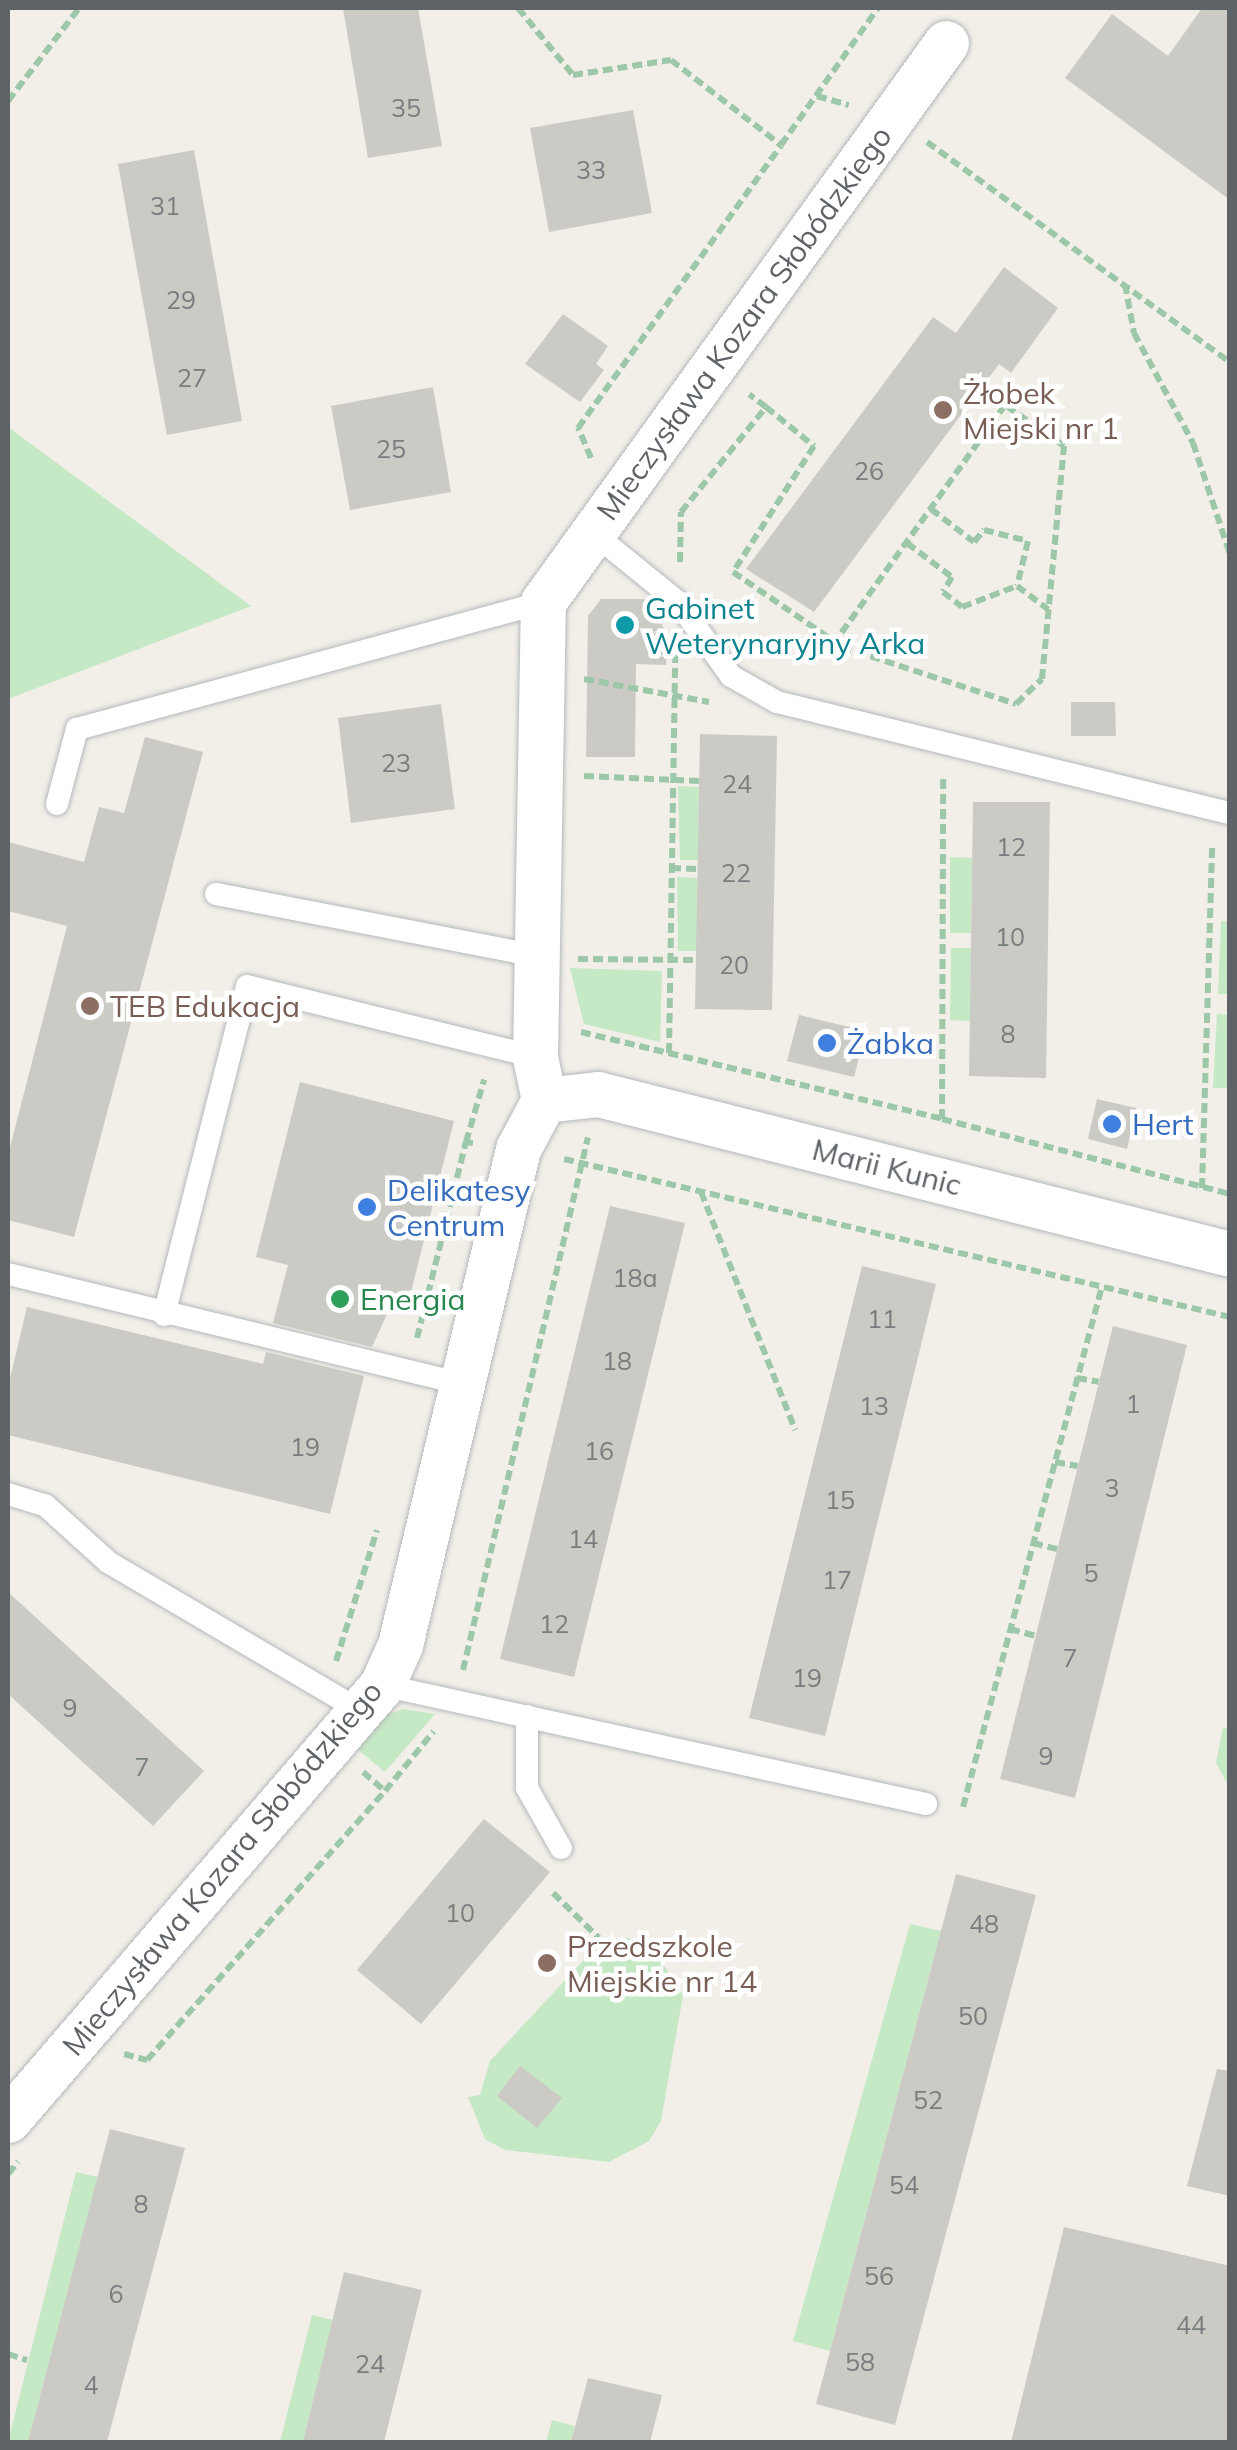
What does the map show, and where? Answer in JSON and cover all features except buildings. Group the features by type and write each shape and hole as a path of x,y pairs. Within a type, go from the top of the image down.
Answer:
{"street":[{"name":"Mieczysława Kozara Słobódzkiego","path":"19,2134 351,1706 462,1384 518,1149 539,1078 550,957 543,602 946,44"},
{"name":"Marii Kunic","path":"539,1078 1230,1254"}],"lane":[{"path":"602,520 678,602 731,676 776,702 1221,820"},
{"path":"58,804 76,728 543,602"},
{"path":"216,894 550,957"},
{"path":"164,1315 247,986 539,1078"},
{"path":"8,1274 164,1315 462,1384"},
{"path":"8,1494 45,1505 108,1562 351,1706 453,1700 926,1804"},
{"path":"527,1716 527,1788 561,1848"}],"path":[{"path":"8,101 80,8"},
{"path":"518,8 573,75 671,60 781,145"},
{"path":"602,520 578,428 878,8"},
{"path":"817,96 891,119 1125,283 1230,362"},
{"path":"1125,283 1134,333 1193,444 1230,554"},
{"path":"766,407 814,446 732,572 835,642 1016,704 1042,680 1064,446 1035,418 1005,405 835,642"},
{"path":"930,509 974,542 984,530 1028,541 1018,586"},
{"path":"906,542 952,577 943,592 962,606 1018,586"},
{"path":"1018,586 1049,609"},
{"path":"942,1119 943,762"},
{"path":"563,775 699,781"},
{"path":"1202,1188 1221,820"},
{"path":"671,868 698,869"},
{"path":"550,957 696,960"},
{"path":"570,1014 578,1032 942,1119 1230,1194"},
{"path":"118,2055 146,2060 385,1791 453,1700 613,1040"},
{"path":"414,1373 419,1316 466,1142"},
{"path":"700,1191 795,1430"},
{"path":"926,1804 962,1807 1102,1286"},
{"path":"1077,1378 1098,1382"},
{"path":"1055,1462 1078,1466"},
{"path":"382,1516 351,1706 385,1791"},
{"path":"1033,1543 1057,1549"},
{"path":"1010,1630 1036,1636"},
{"path":"553,1892 599,1938"},
{"path":"8,2174 19,2134"},
{"path":"8,2354 27,2360"}],"green space":[{"path":"8,427 251,606 8,699"},
{"path":"678,786 699,787 698,860 680,860"},
{"path":"950,857 972,858 971,933 950,933"},
{"path":"677,877 697,878 697,951 678,951"},
{"path":"1221,921 1229,922 1229,994 1218,994"},
{"path":"951,948 971,948 970,1021 950,1020"},
{"path":"570,968 662,971 660,1042 584,1024"},
{"path":"1217,1014 1229,1015 1229,1088 1213,1088"},
{"path":"403,1709 435,1714 385,1772 357,1749 382,1717"},
{"path":"1223,1727 1229,1729 1229,1787 1216,1763"},
{"path":"910,1924 941,1931 830,2351 793,2341"},
{"path":"594,1938 630,1938 656,1953 683,1995 661,2121 649,2141 609,2162 505,2150 485,2139 468,2097 480,2095 490,2061 596,1947"},
{"path":"76,2172 98,2177 28,2442 8,2442"},
{"path":"312,2315 333,2320 303,2442 280,2442"},
{"path":"552,2420 575,2426 571,2442 546,2442"}],"place":[{"name":"Żłobek Miejski nr 1","path":"943,410"},
{"name":"Gabinet Weterynaryjny Arka","path":"625,625"},
{"name":"TEB Edukacja","path":"90,1006"},
{"name":"Żabka","path":"827,1043"},
{"name":"Hert","path":"1112,1124"},
{"name":"Delikatesy Centrum","path":"367,1207"},
{"name":"Energia","path":"340,1299"},
{"name":"Przedszkole Miejskie nr 14","path":"547,1963"}]}
